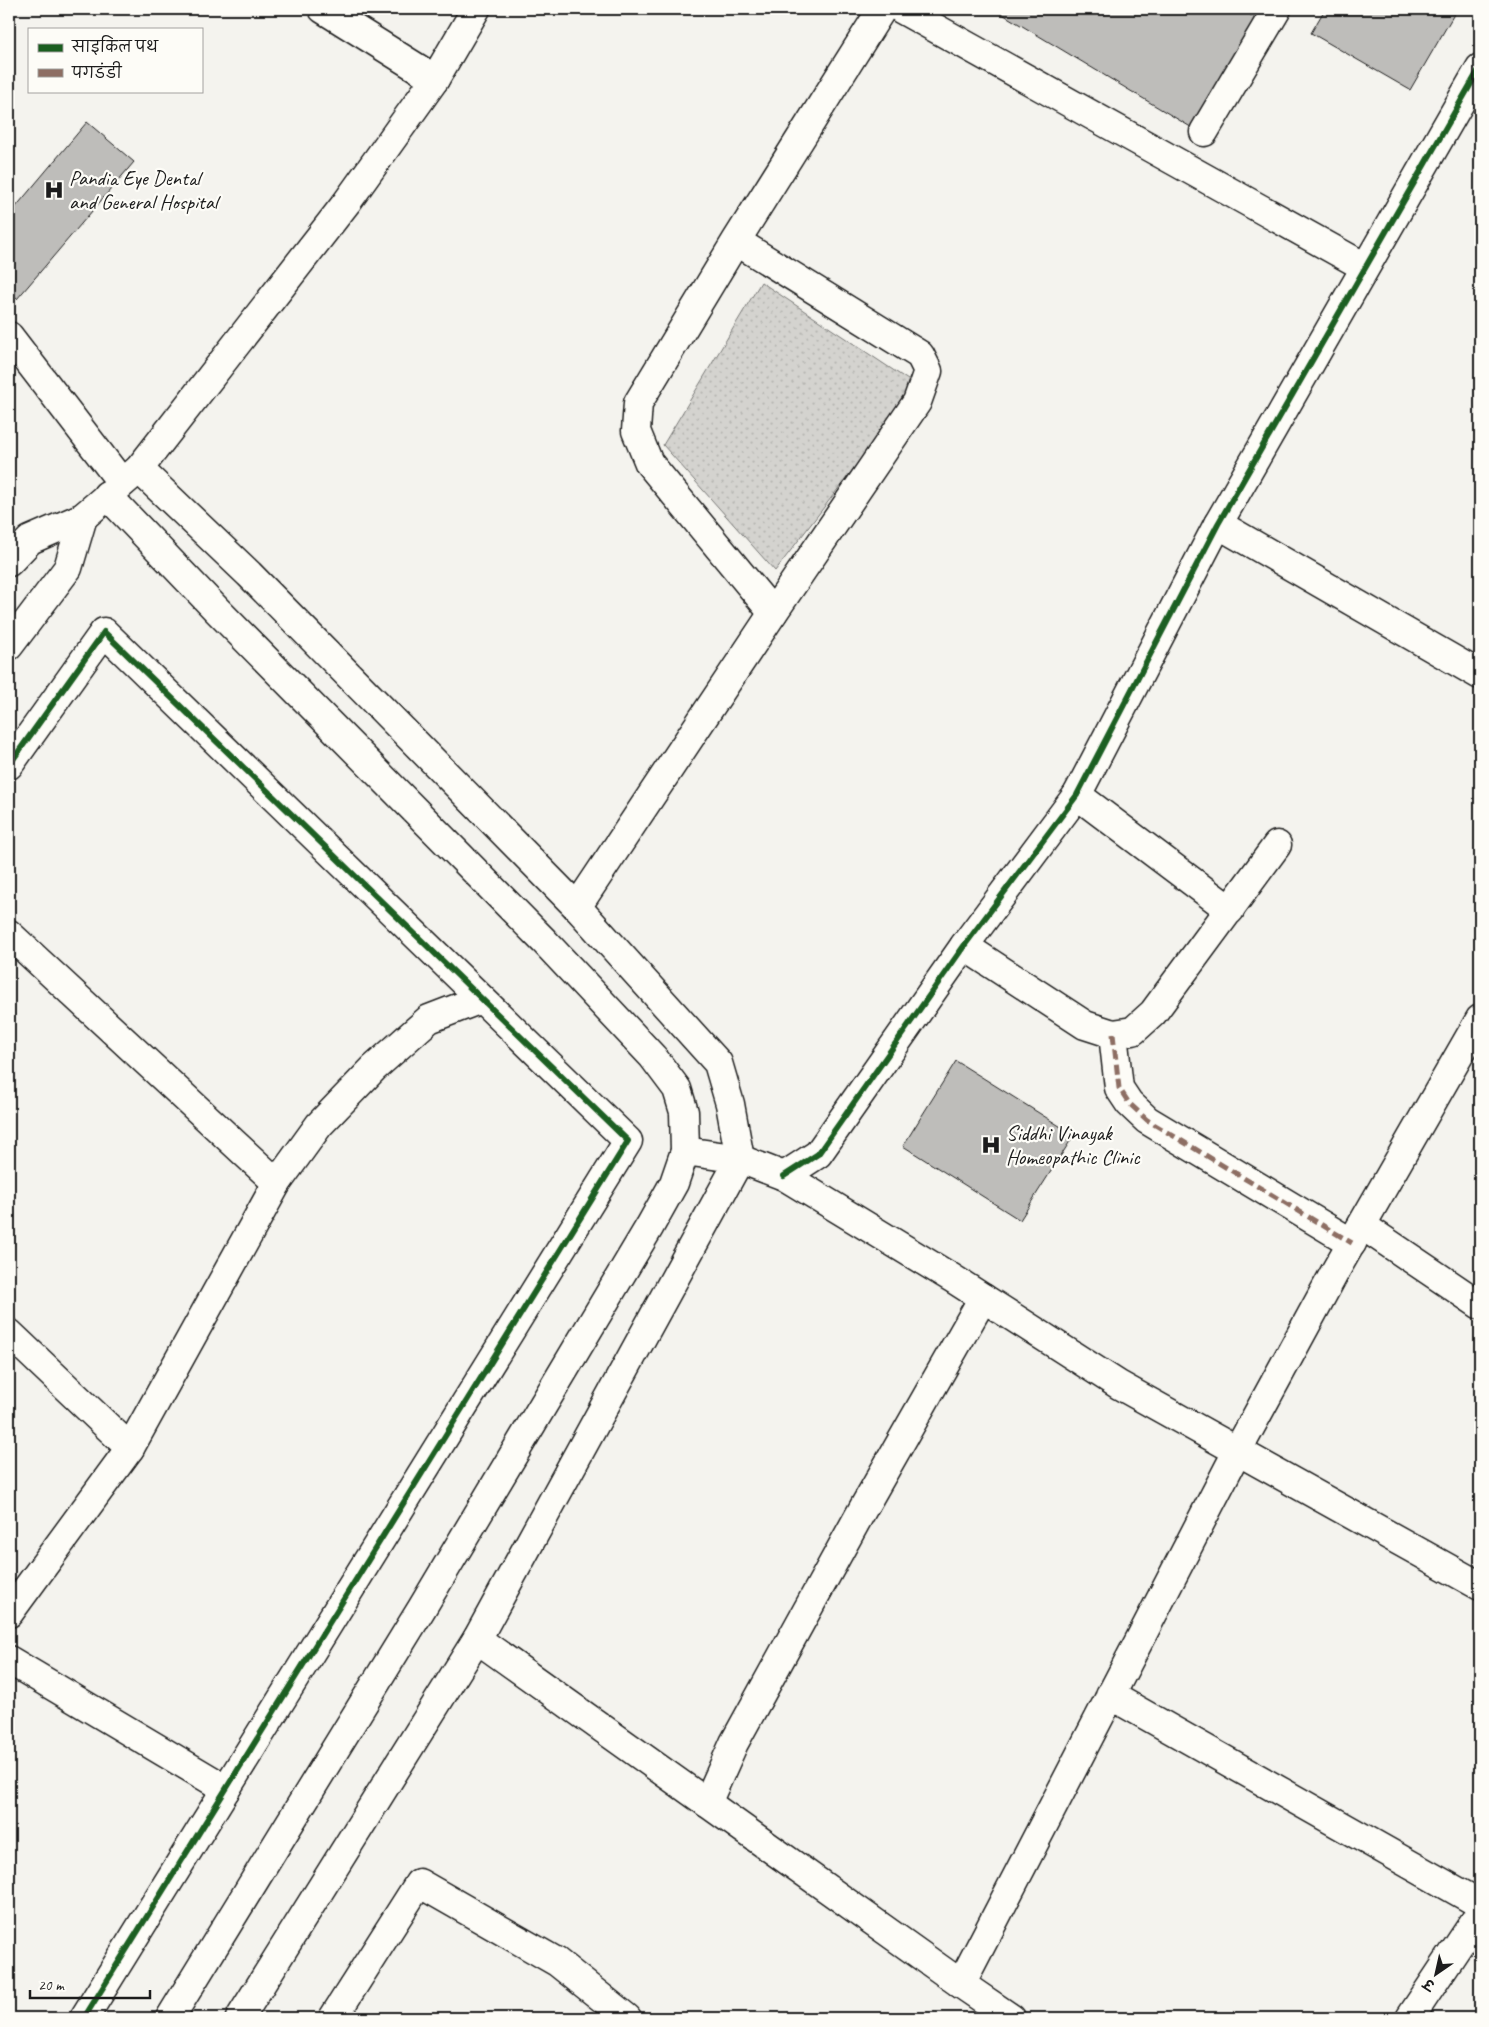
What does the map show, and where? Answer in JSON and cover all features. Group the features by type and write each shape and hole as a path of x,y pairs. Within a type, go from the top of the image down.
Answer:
{"street":[{"path":"323,9 435,79"},
{"path":"9,562 30,540 83,517 123,482 304,258 435,79 476,9"},
{"path":"773,613 649,463 636,430 638,403 736,241 882,9"},
{"path":"901,9 1365,268"},
{"path":"1204,132 1277,9"},
{"path":"784,1176 818,1154 964,946 1077,795 1218,524 1480,68"},
{"path":"577,907 773,613 917,402 928,371 920,355 736,241"},
{"path":"9,336 123,482 216,609 544,941 653,1057 677,1089 684,1112 685,1151 674,1182 650,1226 422,1608 170,2018"},
{"path":"123,482 249,574 577,907 718,1063 730,1104 740,1159 477,1639 240,2018"},
{"path":"9,646 68,568 83,517"},
{"path":"1218,524 1480,675"},
{"path":"9,765 104,632 628,1141 84,2018"},
{"path":"1077,795 1230,910"},
{"path":"964,946 1085,1025 1113,1034 1134,1031 1153,1013 1277,845"},
{"path":"9,934 277,1183"},
{"path":"9,1613 130,1448 277,1183 319,1125 374,1068 429,1019 481,999"},
{"path":"961,1984 1238,1450 1337,1268 1480,1019"},
{"path":"1113,1034 1119,1088 1129,1103 1147,1120 1357,1234 1480,1305"},
{"path":"685,1151 740,1159 784,1176 983,1298 1119,1385 1480,1586"},
{"path":"707,1802 734,1743 870,1496 983,1298"},
{"path":"9,1333 130,1448"},
{"path":"477,1639 1011,2018"},
{"path":"9,1660 226,1789"},
{"path":"1110,1695 1480,1904"},
{"path":"332,2018 419,1883 557,1962 627,2018"},
{"path":"1410,2018 1480,1913"}],"shaded area":[{"path":"761,282 917,386 775,571 663,445"}],"building":[{"path":"994,9 1240,9 1259,20 1194,129"},
{"path":"1325,9 1457,9 1410,90 1311,33"},
{"path":"87,122 134,162 17,299 9,292 9,215"},
{"path":"956,1061 1074,1135 1020,1220 903,1146"}],"marked path":[{"path":"1113,1034 1119,1088 1129,1103 1147,1120 1352,1243"}],"cycle path":[{"path":"784,1176 818,1154 964,946 1077,795 1218,524 1480,68"},
{"path":"9,765 104,632 628,1141 84,2018"}],"place":[{"name":"Pandia Eye Dental and General Hospital","path":"54,190"},
{"name":"Siddhi Vinayak Homeopathic Clinic","path":"991,1145"}]}
